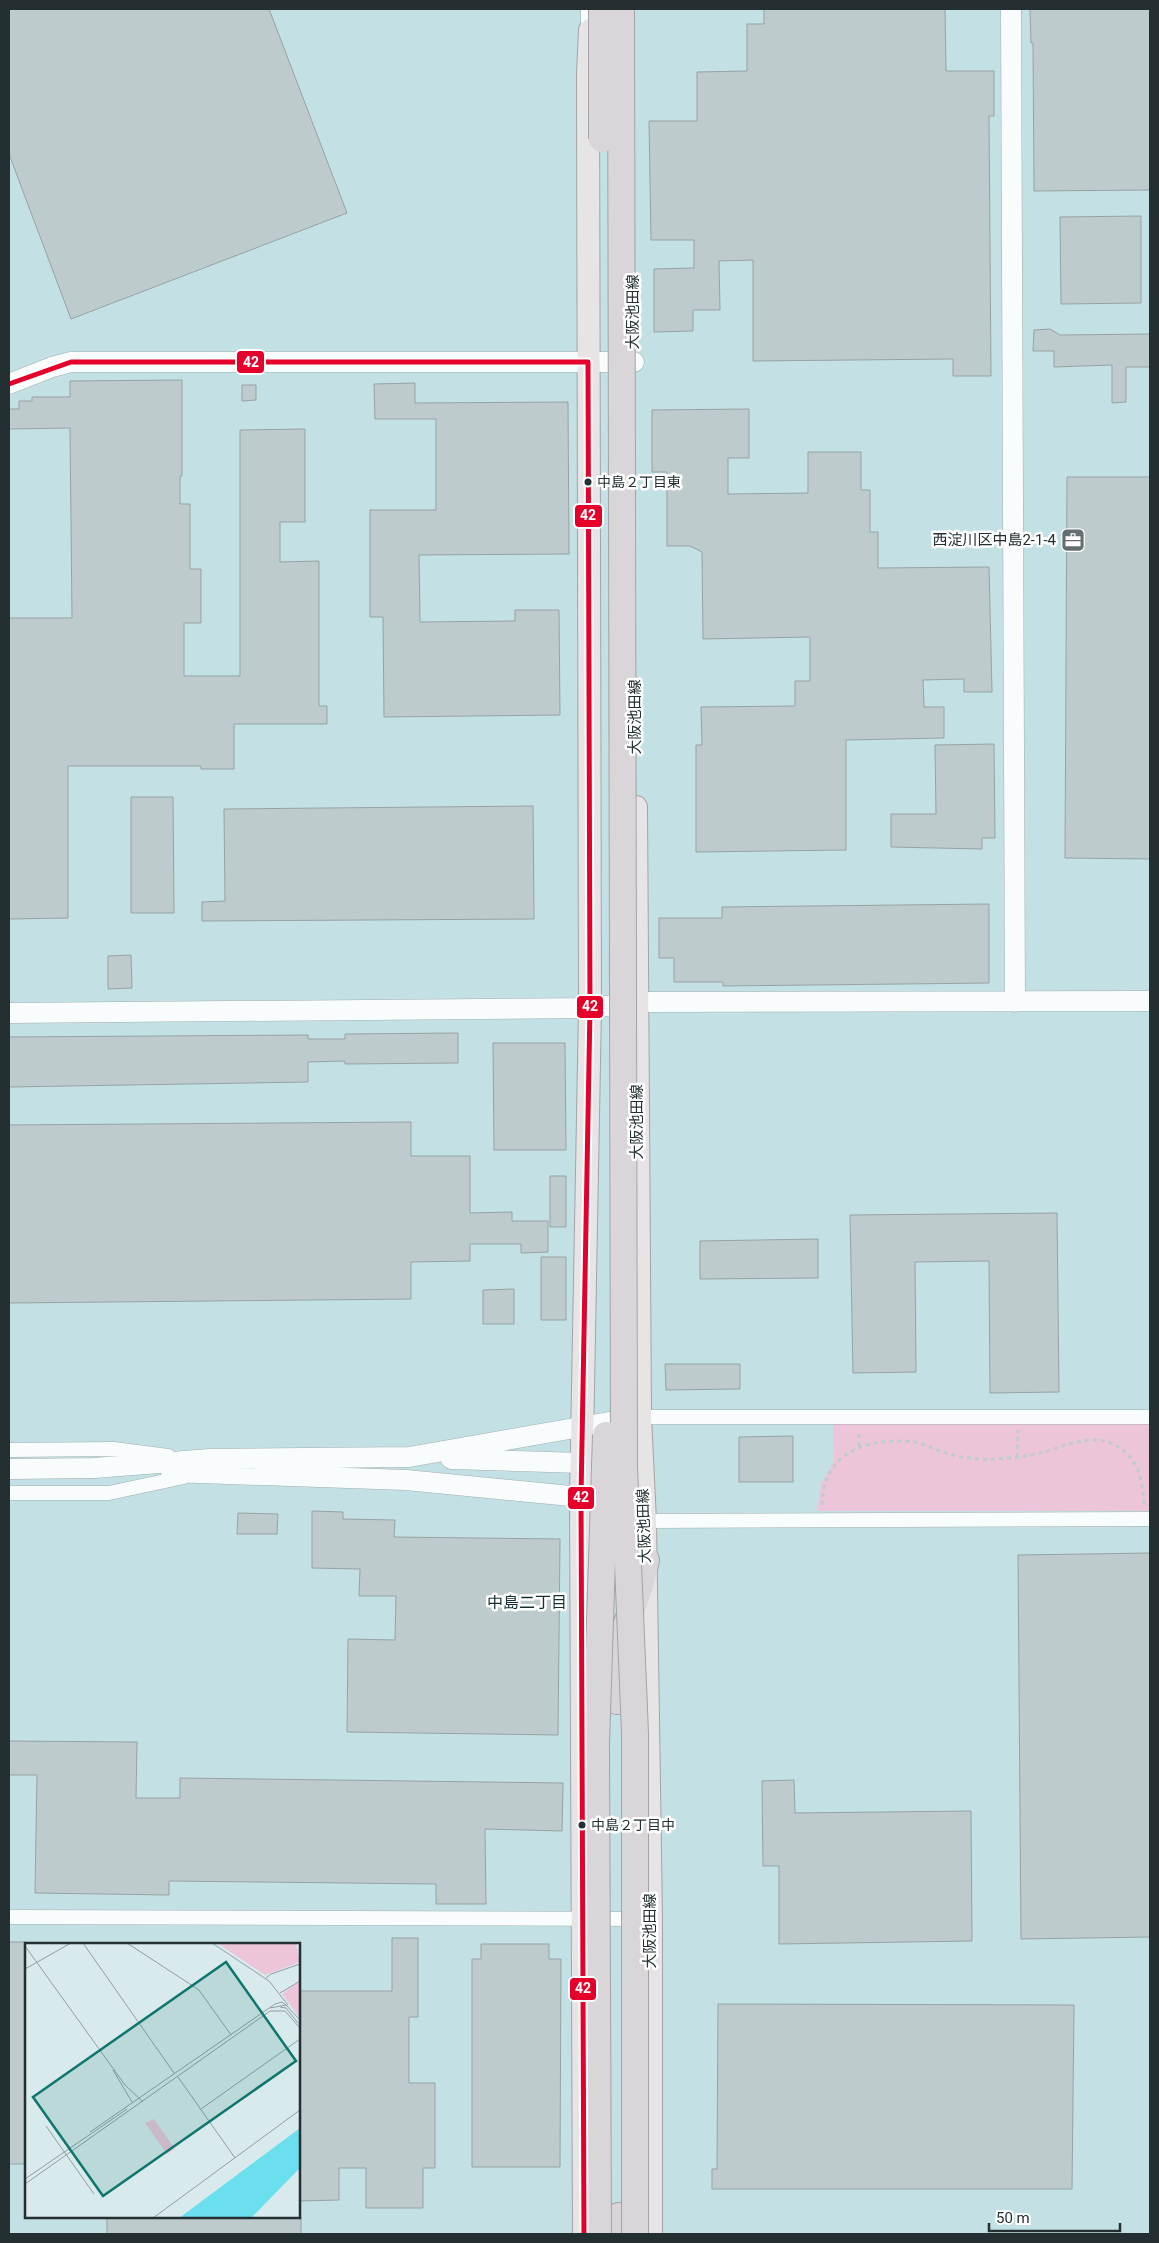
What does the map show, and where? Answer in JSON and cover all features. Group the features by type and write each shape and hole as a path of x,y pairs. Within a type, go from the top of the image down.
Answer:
{"highway":[{"path":"598,2234 596,1744 606,1473 602,9"},
{"path":"621,9 624,1468 635,1733 635,2234"},
{"path":"619,2234 617,1701 620,1644 641,1582 646,1560"}],"main road":[{"path":"584,2234 581,1496 590,1008 588,74 590,9"},
{"name":"大阪池田線","path":"631,9 636,1002 640,1417 646,1560 651,1919 651,2234"}],"street":[{"path":"1011,9 1015,1002"},
{"path":"9,384 52,367 81,362 634,362"},
{"path":"9,1014 590,1008 636,1002 1150,1001"},
{"path":"408,1457 640,1417 1150,1417"},
{"path":"9,1450 114,1449 196,1467 406,1480 581,1496 645,1521 1147,1519"},
{"path":"9,1469 196,1467 408,1457 582,1463 602,1468 622,1481 636,1498 645,1521"},
{"path":"9,1494 109,1493 196,1467"},
{"path":"9,1917 651,1919"}],"path":[{"path":"859,1435 859,1446"},
{"path":"1017,1457 1018,1437"},
{"path":"822,1520 822,1496 828,1476 839,1460 859,1446 894,1441 916,1442 969,1459 1017,1457 1082,1440 1098,1440 1113,1444 1131,1458 1142,1478 1147,1519"}],"shaded area":[{"path":"9,9 1150,9 1150,2234 9,2234"},
{"path":"833,1423 1150,1424 1150,1511 817,1511 821,1484 834,1461"}],"building":[{"path":"9,9 269,9 347,213 71,319 9,154"},
{"path":"764,9 945,9 946,71 994,71 994,116 989,116 991,376 953,376 953,359 753,361 753,260 719,261 720,310 693,310 693,331 654,332 654,269 694,268 694,240 651,240 649,121 697,121 697,72 747,71 747,24 764,24"},
{"path":"1030,9 1150,9 1150,190 1034,191 1033,43 1031,43"},
{"path":"1141,216 1141,303 1061,304 1060,217"},
{"path":"1050,329 1060,335 1150,334 1150,367 1126,367 1126,402 1112,403 1112,365 1054,367 1054,351 1033,351 1034,330"},
{"path":"182,380 182,476 180,476 180,504 190,504 190,569 201,569 201,623 184,623 184,676 240,676 240,430 305,429 305,522 280,522 280,562 319,561 319,706 327,706 327,724 234,724 234,769 201,769 201,766 68,766 68,918 9,919 9,618 72,618 70,428 9,429 9,409 19,409 19,401 32,401 32,397 70,397 70,381"},
{"path":"415,383 415,403 568,402 569,554 419,555 420,622 515,621 515,610 559,610 560,715 384,717 383,617 370,617 370,510 436,510 436,419 375,419 374,384"},
{"path":"242,385 256,385 256,400 242,401"},
{"path":"749,409 749,458 728,458 728,494 808,493 808,452 861,452 861,490 870,490 870,532 878,532 878,568 989,567 992,692 964,692 964,679 923,680 924,707 944,707 944,738 846,740 846,850 696,852 696,745 702,745 701,707 795,706 795,681 810,681 810,637 703,639 702,552 690,546 667,546 667,472 652,472 652,410"},
{"path":"1067,477 1150,477 1150,859 1065,858"},
{"path":"994,744 995,838 982,838 982,849 891,847 891,814 936,814 935,745"},
{"path":"131,797 173,797 174,913 131,913"},
{"path":"533,806 534,919 202,921 202,902 225,901 224,809"},
{"path":"989,904 989,983 723,986 723,982 674,982 674,958 659,958 659,918 722,918 722,907"},
{"path":"131,955 132,988 108,989 108,956"},
{"path":"458,1033 458,1063 345,1064 345,1061 308,1062 308,1082 9,1087 9,1037 308,1035 308,1039 345,1039 345,1034"},
{"path":"493,1043 565,1043 566,1150 494,1150"},
{"path":"411,1122 411,1156 470,1156 470,1213 512,1212 512,1221 548,1221 548,1252 521,1253 521,1244 470,1244 470,1261 411,1262 411,1299 9,1303 9,1125"},
{"path":"550,1176 566,1176 566,1227 550,1227"},
{"path":"1057,1213 1059,1392 990,1393 989,1261 915,1262 916,1372 853,1373 850,1215"},
{"path":"818,1239 818,1278 700,1279 700,1241"},
{"path":"541,1257 566,1257 566,1320 541,1320"},
{"path":"514,1289 514,1324 483,1324 483,1290"},
{"path":"665,1364 740,1364 740,1389 666,1390"},
{"path":"793,1436 793,1482 739,1482 739,1437"},
{"path":"312,1511 343,1512 343,1519 395,1520 394,1537 560,1539 558,1735 347,1732 348,1639 395,1640 396,1596 359,1596 360,1569 312,1568"},
{"path":"238,1513 278,1514 277,1534 237,1534"},
{"path":"1150,1553 1150,1937 1021,1939 1018,1555"},
{"path":"9,1741 137,1742 136,1798 180,1798 180,1778 563,1783 562,1831 485,1829 486,1904 436,1904 436,1884 169,1881 169,1895 35,1893 37,1775 9,1775"},
{"path":"794,1780 795,1813 971,1811 972,1941 779,1944 779,1866 763,1866 762,1781"},
{"path":"392,1938 418,1938 418,2017 409,2017 409,2083 435,2083 435,2168 423,2168 423,2208 366,2208 366,2168 339,2168 339,2200 300,2201 300,1991 392,1991"},
{"path":"9,1942 26,1942 25,2164 9,2164"},
{"path":"481,1944 549,1944 549,1959 561,1959 560,2167 472,2167 472,1959 481,1959"},
{"path":"718,2004 1074,2005 1072,2189 712,2189 712,2169 717,2169"},
{"path":"301,2217 301,2234 107,2234 107,2218"}],"transit line":[{"name":"42","path":"9,384 71,362 588,362 590,1008 581,1497 584,2234"}],"place":[{"name":"中島２丁目東","path":"588,482"},
{"name":"西淀川区中島2-1-4","path":"1073,540"},
{"name":"中島２丁目中","path":"582,1825"}],"district":[{"name":"中島二丁目","path":"527,1602"}]}
